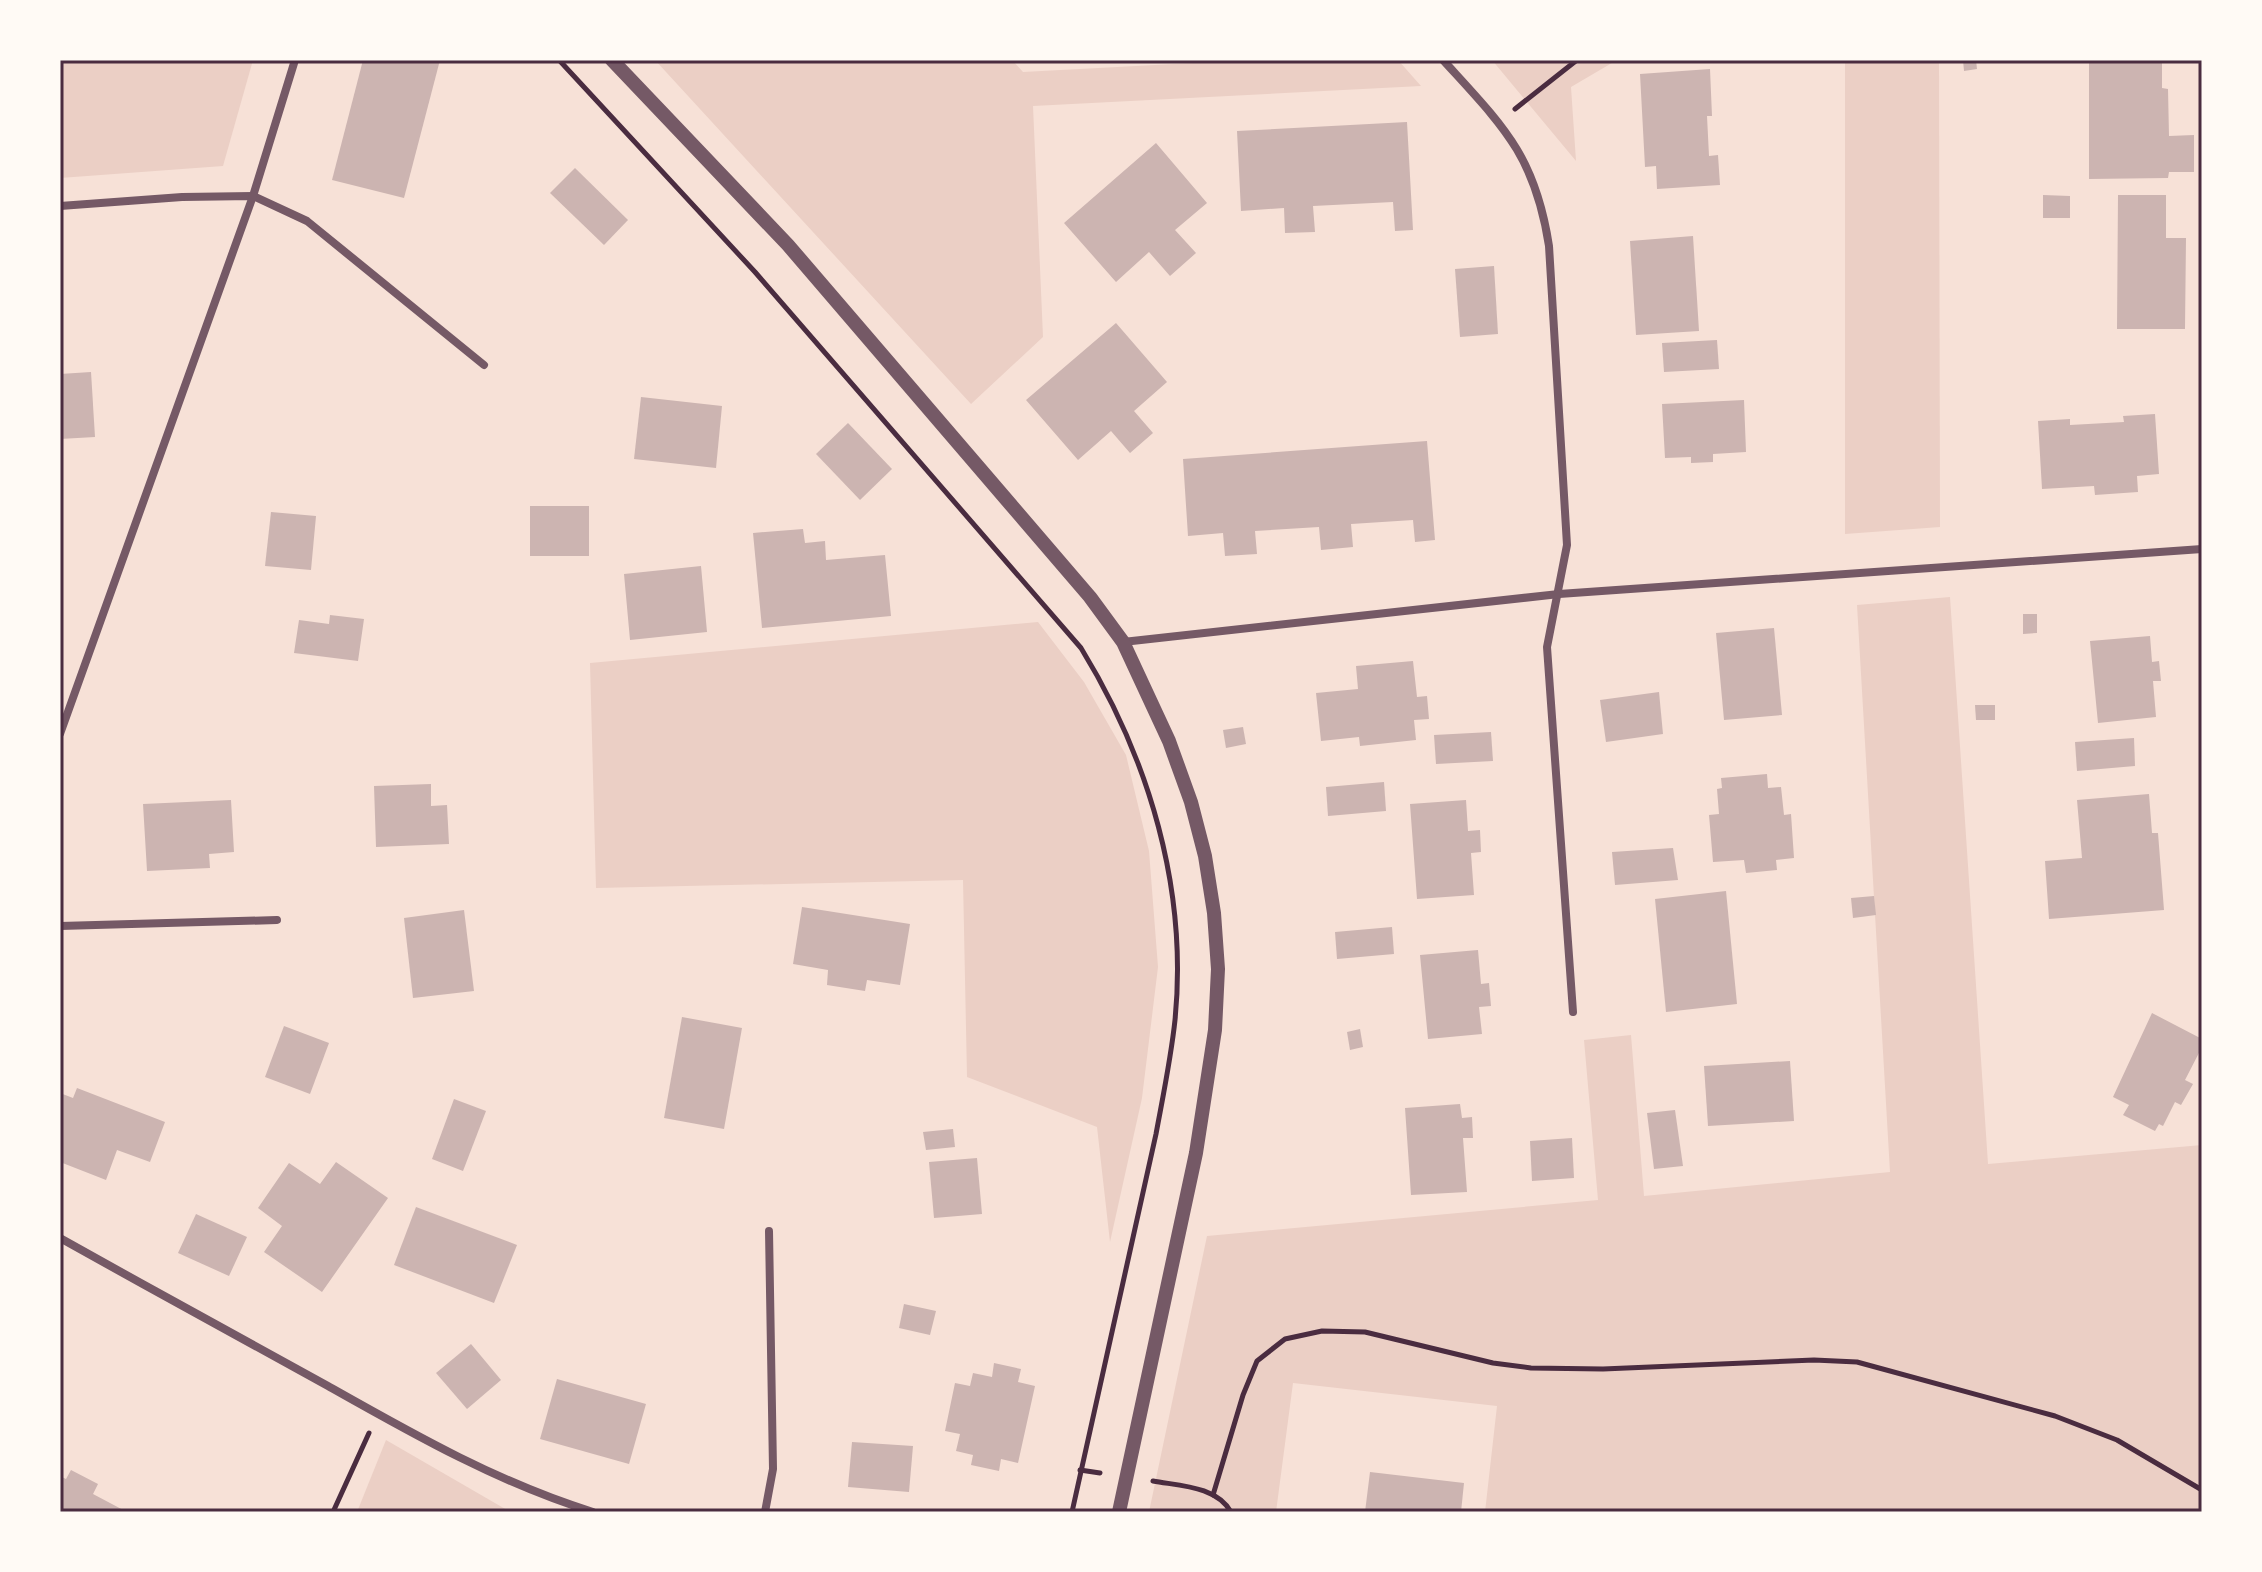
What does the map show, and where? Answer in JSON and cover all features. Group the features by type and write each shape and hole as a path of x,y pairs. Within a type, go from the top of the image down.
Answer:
{"street":[{"path":"60,734 253,196 295,60"},
{"path":"612,60 788,245 1090,597 1123,642 1169,741 1191,802 1205,856 1214,913 1218,969 1215,1030 1196,1153 1119,1512"},
{"path":"1443,60 1519,148 1543,207 1549,246 1567,545 1547,647 1573,1012"},
{"path":"60,206 182,197 253,196 307,221 484,365"},
{"path":"1123,642 1559,594 2202,549"},
{"path":"60,926 277,920"},
{"path":"765,1512 773,1469 769,1231"},
{"path":"60,1238 377,1414 506,1481 593,1512"}],"path":[{"path":"559,60 755,272 1081,648 1107,690 1149,791 1165,850 1174,908 1176,1017 1156,1134 1072,1512"},
{"path":"1499,122 1577,60"},
{"path":"1213,1495 1243,1395 1257,1361 1285,1339 1322,1331 1365,1332 1493,1363 1531,1368 1603,1369 1814,1360 1857,1362 2055,1416 2117,1440 2202,1490"},
{"path":"333,1512 377,1414"},
{"path":"1080,1470 1193,1488 1226,1502 1231,1512"}],"shaded area":[{"path":"60,60 253,60 223,166 60,178"},
{"path":"655,60 1012,60 1023,72 1249,60 1398,60 1421,86 1033,106 1043,337 971,404"},
{"path":"1492,60 1617,60 1571,87 1576,161"},
{"path":"1845,60 1939,60 1940,527 1845,534"},
{"path":"1950,597 1988,1164 2202,1145 2202,1512 1485,1512 1497,1406 1293,1383 1276,1512 1149,1512 1207,1236 1598,1200 1584,1040 1631,1035 1644,1196 1890,1172 1857,605"},
{"path":"1038,622 1084,682 1126,755 1149,851 1158,967 1142,1098 1110,1242 1097,1127 967,1077 963,880 596,888 590,663"},
{"path":"386,1440 507,1510 507,1512 357,1512"}],"building":[{"path":"363,60 440,60 404,198 332,180"},
{"path":"1963,60 1976,60 1977,69 1964,71"},
{"path":"2089,60 2162,60 2162,88 2168,89 2169,136 2194,135 2194,172 2169,172 2168,178 2089,179"},
{"path":"1710,69 1712,116 1707,116 1709,156 1718,155 1720,185 1657,189 1656,166 1645,167 1640,74"},
{"path":"1407,122 1413,230 1395,231 1393,202 1313,206 1315,232 1285,233 1284,208 1241,211 1237,131"},
{"path":"1156,143 1207,203 1175,230 1196,253 1170,276 1149,252 1116,282 1064,223"},
{"path":"575,168 628,220 604,245 550,193"},
{"path":"2043,195 2070,196 2070,218 2043,218"},
{"path":"2118,195 2166,195 2166,238 2186,238 2185,329 2117,329"},
{"path":"1693,236 1699,331 1636,335 1630,241"},
{"path":"1494,266 1498,334 1460,337 1455,269"},
{"path":"1116,323 1167,382 1134,411 1153,433 1130,453 1111,431 1078,460 1026,400"},
{"path":"1717,340 1719,369 1664,372 1662,343"},
{"path":"91,372 95,437 60,439 60,374"},
{"path":"641,397 722,406 716,468 634,459"},
{"path":"1744,400 1746,452 1713,454 1713,462 1691,463 1691,457 1665,458 1662,404"},
{"path":"2155,414 2159,474 2137,476 2138,492 2095,495 2094,486 2042,489 2038,421 2070,419 2070,425 2124,422 2123,416"},
{"path":"848,423 892,469 860,500 816,454"},
{"path":"1427,441 1435,540 1415,542 1413,520 1351,524 1353,547 1321,550 1319,527 1255,531 1257,554 1225,556 1223,533 1188,536 1183,459"},
{"path":"530,506 589,506 589,556 530,556"},
{"path":"271,512 316,516 311,570 265,566"},
{"path":"803,529 805,543 825,541 826,560 885,555 891,616 762,628 753,533"},
{"path":"701,566 707,632 630,640 624,574"},
{"path":"2023,614 2037,614 2037,633 2023,634"},
{"path":"330,615 364,619 358,661 294,653 299,620 329,624"},
{"path":"1774,628 1782,715 1724,720 1716,633"},
{"path":"2150,636 2152,662 2159,661 2161,681 2153,681 2156,717 2098,723 2090,641"},
{"path":"1413,661 1417,697 1427,696 1429,719 1414,720 1416,740 1360,746 1359,737 1321,741 1316,693 1358,689 1356,666"},
{"path":"1659,692 1663,734 1606,742 1600,700"},
{"path":"1975,705 1995,705 1995,720 1976,720"},
{"path":"1243,727 1246,744 1226,748 1223,730"},
{"path":"1491,732 1493,761 1436,764 1434,735"},
{"path":"2134,738 2135,766 2077,771 2075,742"},
{"path":"1767,774 1768,788 1781,787 1784,815 1791,814 1794,858 1776,860 1777,870 1746,873 1744,860 1713,862 1709,815 1719,814 1717,789 1722,788 1721,778"},
{"path":"1384,782 1386,811 1328,816 1326,787"},
{"path":"431,784 431,806 447,805 449,844 376,847 374,786"},
{"path":"2149,794 2152,833 2158,833 2164,910 2049,919 2045,861 2082,858 2077,800"},
{"path":"231,800 234,852 209,854 210,868 147,871 143,804"},
{"path":"1466,800 1468,831 1480,830 1481,852 1471,853 1474,895 1417,899 1410,804"},
{"path":"1673,848 1678,880 1615,885 1612,852"},
{"path":"1726,891 1737,1004 1666,1012 1655,899"},
{"path":"1874,896 1876,915 1853,918 1851,898"},
{"path":"802,907 910,924 900,985 867,980 865,991 827,985 828,970 793,964"},
{"path":"464,910 474,991 413,998 404,918"},
{"path":"1392,927 1394,954 1337,959 1335,932"},
{"path":"1478,950 1481,984 1489,983 1491,1006 1479,1007 1482,1034 1428,1039 1420,955"},
{"path":"2152,1013 2202,1039 2202,1047 2185,1080 2193,1084 2181,1105 2175,1102 2163,1126 2159,1124 2155,1131 2123,1115 2129,1105 2113,1097"},
{"path":"682,1017 742,1028 724,1129 664,1118"},
{"path":"284,1026 329,1043 310,1094 265,1077"},
{"path":"1360,1029 1363,1047 1350,1050 1347,1032"},
{"path":"1790,1061 1794,1121 1708,1126 1704,1066"},
{"path":"77,1088 165,1122 150,1162 117,1150 106,1180 60,1162 60,1093 73,1098"},
{"path":"454,1099 486,1111 463,1171 432,1159"},
{"path":"1460,1104 1462,1118 1472,1117 1473,1138 1463,1138 1467,1192 1411,1195 1405,1108"},
{"path":"1675,1110 1683,1166 1654,1169 1647,1113"},
{"path":"953,1129 955,1147 926,1150 923,1132"},
{"path":"1572,1138 1574,1178 1532,1181 1530,1141"},
{"path":"977,1158 982,1214 934,1218 929,1162"},
{"path":"336,1162 388,1198 322,1292 264,1252 282,1226 258,1208 289,1163 320,1184"},
{"path":"416,1207 517,1245 494,1303 394,1265"},
{"path":"196,1214 247,1237 229,1276 178,1253"},
{"path":"904,1304 936,1311 930,1335 899,1328"},
{"path":"471,1344 501,1380 467,1409 436,1373"},
{"path":"994,1363 1021,1369 1018,1382 1035,1386 1018,1463 1001,1459 999,1471 971,1465 973,1455 956,1451 960,1434 945,1431 955,1383 970,1386 973,1373 992,1377"},
{"path":"557,1379 646,1404 629,1464 540,1439"},
{"path":"852,1442 913,1446 909,1492 848,1487"},
{"path":"71,1470 98,1484 93,1494 127,1512 60,1512 60,1476 66,1479"},
{"path":"1370,1472 1464,1483 1461,1512 1365,1512"}]}
